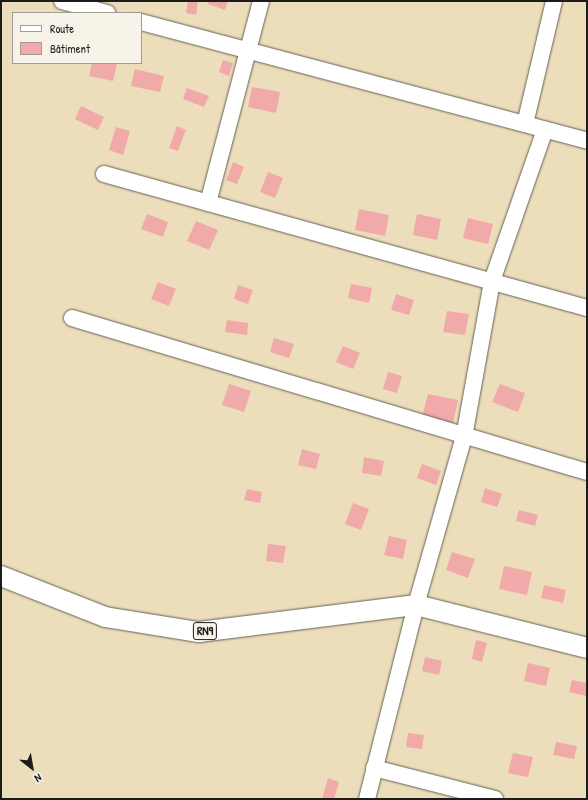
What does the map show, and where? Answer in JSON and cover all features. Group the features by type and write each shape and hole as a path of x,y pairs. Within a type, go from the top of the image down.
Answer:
{"main road":[{"name":"RN9","path":"1,576 105,617 199,632 416,605 587,648"}],"street":[{"path":"62,1 103,12"},
{"path":"208,203 261,1"},
{"path":"524,124 554,1"},
{"path":"142,22 587,141"},
{"path":"367,799 416,605 464,437 492,282 545,130"},
{"path":"104,174 587,308"},
{"path":"72,318 464,437 587,472"},
{"path":"374,768 495,799"}],"building":[{"path":"188,1 198,1 196,15 186,13"},
{"path":"209,1 228,1 225,10 208,4"},
{"path":"223,60 233,63 229,76 219,72"},
{"path":"92,64 117,64 113,81 89,76"},
{"path":"135,69 164,76 160,92 131,86"},
{"path":"252,87 280,92 276,113 248,107"},
{"path":"187,88 209,96 204,107 183,99"},
{"path":"81,106 104,117 98,130 75,119"},
{"path":"177,126 186,130 178,151 169,148"},
{"path":"116,127 130,131 123,155 109,150"},
{"path":"233,162 244,167 237,184 226,180"},
{"path":"268,172 283,178 275,198 260,192"},
{"path":"359,209 389,215 385,236 355,230"},
{"path":"147,214 168,222 163,237 141,229"},
{"path":"417,214 441,219 437,240 413,235"},
{"path":"468,218 493,224 488,244 463,238"},
{"path":"196,221 218,230 209,250 187,241"},
{"path":"158,282 176,289 169,306 151,299"},
{"path":"351,284 372,288 369,303 348,298"},
{"path":"238,285 253,290 248,304 234,299"},
{"path":"396,294 414,300 409,315 391,310"},
{"path":"447,311 469,314 465,335 443,332"},
{"path":"227,320 248,323 247,335 225,332"},
{"path":"274,338 294,344 289,358 270,352"},
{"path":"343,346 360,353 353,369 336,362"},
{"path":"388,372 402,376 397,393 383,389"},
{"path":"229,384 251,391 244,412 222,405"},
{"path":"500,384 525,393 518,412 492,402"},
{"path":"428,394 458,400 453,423 422,417"},
{"path":"302,449 320,454 316,469 298,465"},
{"path":"364,457 384,461 381,476 362,473"},
{"path":"422,464 441,471 436,485 417,478"},
{"path":"485,488 502,494 497,507 481,502"},
{"path":"247,489 262,492 260,503 244,500"},
{"path":"353,503 369,509 361,530 345,524"},
{"path":"519,510 538,515 535,526 516,521"},
{"path":"389,536 407,540 403,559 384,555"},
{"path":"268,544 286,546 283,563 266,561"},
{"path":"452,552 475,559 468,578 446,570"},
{"path":"504,566 532,572 527,595 499,589"},
{"path":"544,585 566,590 563,603 541,598"},
{"path":"476,640 487,643 482,662 472,659"},
{"path":"425,657 442,661 439,675 422,671"},
{"path":"528,663 550,668 546,686 524,681"},
{"path":"572,680 587,683 587,696 569,692"},
{"path":"408,733 424,735 422,749 406,747"},
{"path":"556,742 577,746 574,759 553,755"},
{"path":"513,753 533,757 528,777 508,773"},
{"path":"328,778 339,782 334,799 322,799"}]}
